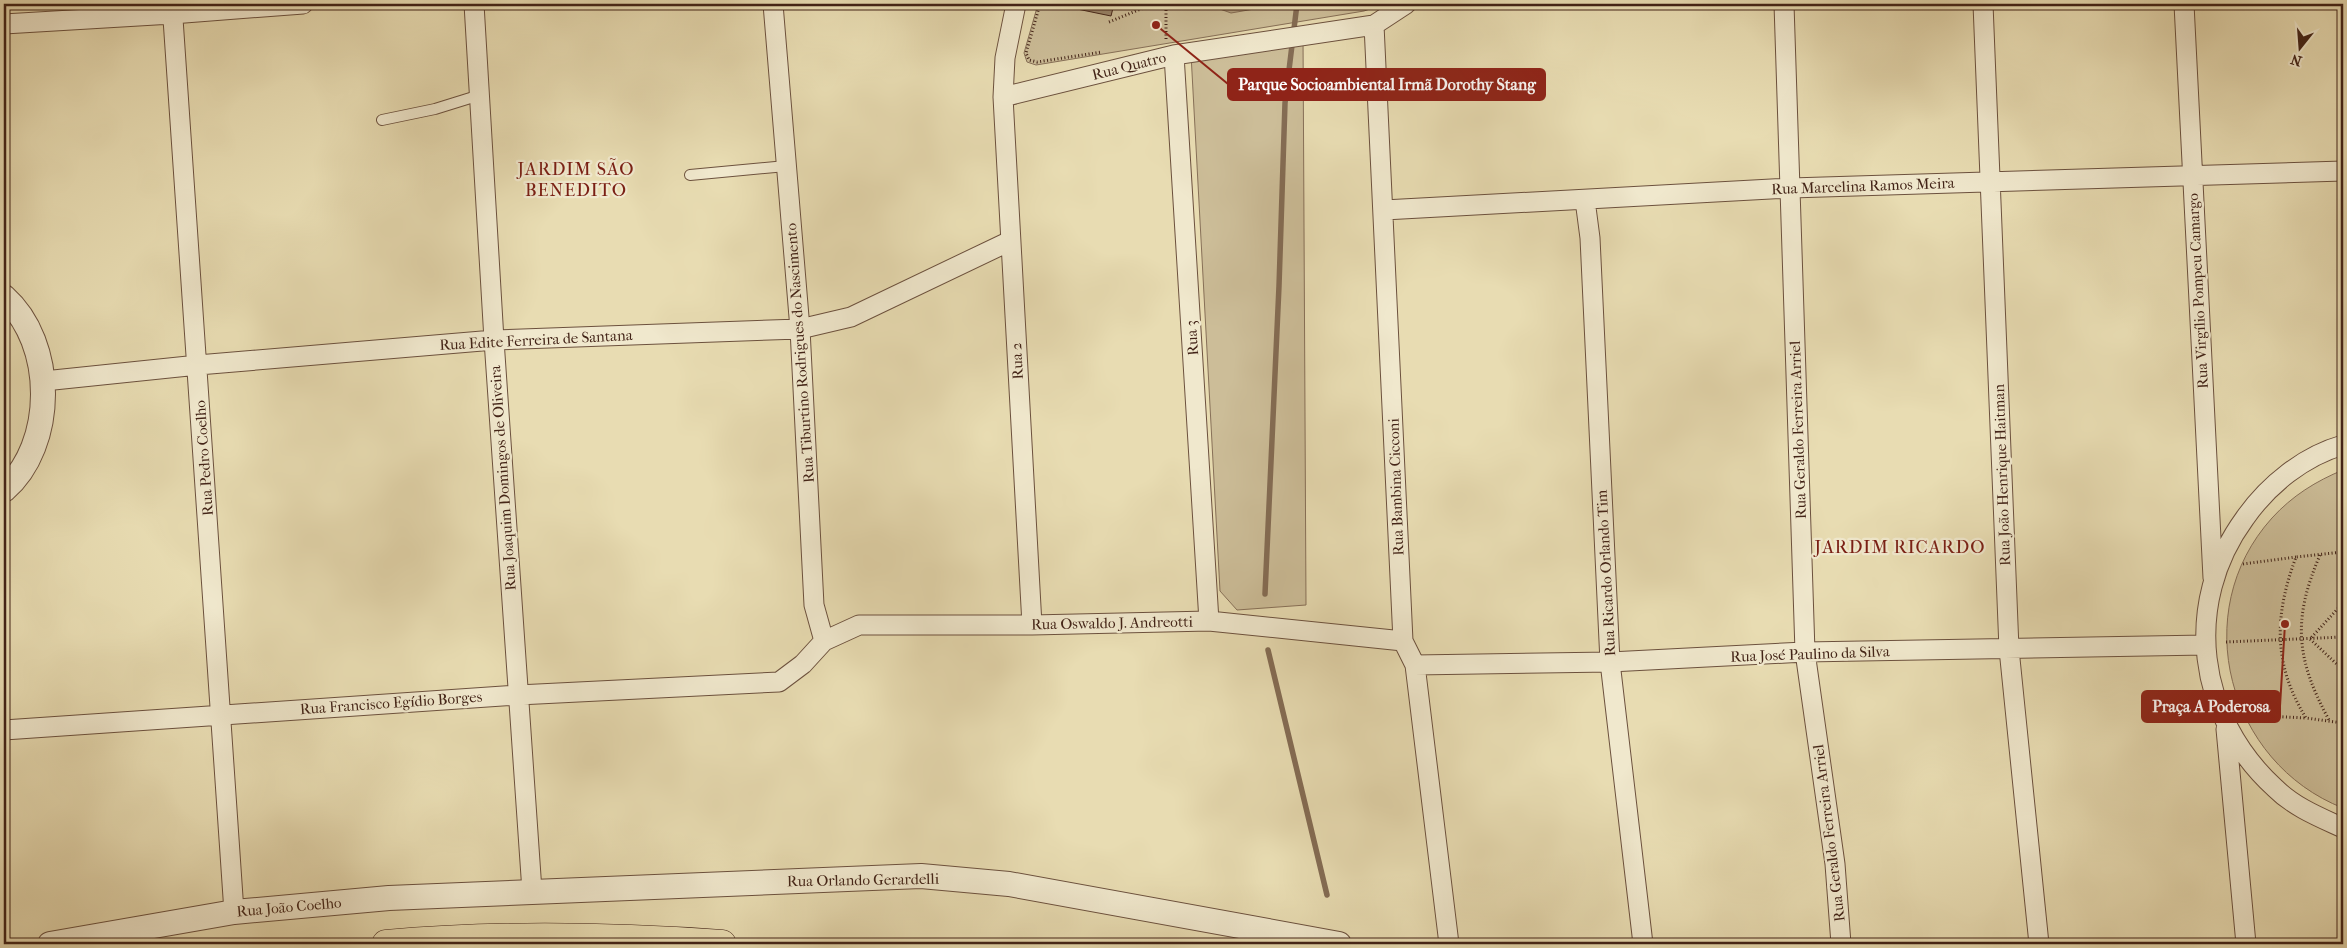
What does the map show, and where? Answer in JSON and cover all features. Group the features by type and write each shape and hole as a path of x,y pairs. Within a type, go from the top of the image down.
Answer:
{"highway":[{"path":"386,944 451,938 620,938 722,944"}],"street":[{"path":"4,24 172,9 303,4"},
{"name":"Rua Joaquim Domingos de Oliveira","path":"474,4 494,340 532,891"},
{"name":"Rua Tiburtino Rodrigues do Nascimento","path":"772,4 800,329 814,605 824,641"},
{"name":"Rua 2","path":"1016,4 1005,58 1003,97 1032,626"},
{"path":"1374,25 1406,4"},
{"name":"Rua Geraldo Ferreira Arriel","path":"1784,4 1805,652 1835,864 1841,944"},
{"name":"Rua João Henrique Haitman","path":"1983,4 2009,649 2039,944"},
{"name":"Rua Virgílio Pompeu Camargo","path":"2184,4 2213,578"},
{"name":"Rua Pedro Coelho","path":"172,9 198,365 234,912"},
{"name":"Rua Quatro","path":"1003,97 1170,49 1374,25"},
{"name":"Rua Bambina Cicconi","path":"1374,25 1403,641 1415,665 1449,944"},
{"name":"Rua 3","path":"1170,49 1210,621"},
{"name":"Rua Marcelina Ramos Meira","path":"1384,210 1791,188 2343,171"},
{"name":"Rua Ricardo Orlando Tim","path":"1584,200 1590,238 1610,662 1643,944"},
{"name":"Rua Edite Ferreira de Santana","path":"44,381 198,365 494,340 800,329 851,317 1010,241"},
{"path":"4,297 11,304 33,340 44,381 42,418 30,454 10,485 4,490"},
{"path":"2343,445 2331,449 2291,470 2257,500 2231,537 2213,578 2206,611 2205,646 2211,686 2225,724 2247,759 2275,789 2310,813 2343,828"},
{"name":"Rua Oswaldo J. Andreotti","path":"824,641 859,625 1032,626 1210,621 1403,641"},
{"name":"Rua Francisco Egídio Borges","path":"4,730 518,695 779,682 802,664 824,641"},
{"name":"Rua José Paulino da Silva","path":"1415,665 1610,662 1805,652 2205,646"},
{"path":"2225,724 2246,944"},
{"name":"Rua Orlando Gerardelli","path":"532,891 921,876 1009,884 1339,944"},
{"name":"Rua João Coelho","path":"50,944 234,912 389,898 532,891"}],"lane":[{"path":"382,120 435,109 480,96"},
{"path":"690,176 786,166"}],"path":[{"path":"1109,22 1153,4"},
{"path":"1166,4 1170,49"},
{"path":"2343,494 2340,507 2343,516"},
{"path":"2243,564 2343,552"},
{"path":"2320,555 2308,585 2302,613 2302,639 2305,666 2313,690 2329,721"},
{"path":"2296,557 2284,590 2279,640 2287,679 2294,698 2306,718"},
{"path":"2343,578 2341,587 2343,594"},
{"path":"2310,639 2343,603"},
{"path":"2226,642 2343,637"},
{"path":"2310,639 2343,670"},
{"path":"2244,715 2343,722"}],"shaded area":[{"path":"1038,4 1384,4 1364,11 1036,65 1027,62 1024,53"},
{"path":"1206,4 1283,4 1231,13"},
{"path":"1303,35 1306,605 1237,610 1220,591 1191,54"},
{"path":"2343,470 2343,808 2303,786 2271,757 2248,721 2232,681 2227,639 2231,597 2246,556 2272,518 2296,496 2323,479"}],"building":[{"path":"1053,4 1114,4 1111,16"}],"waterway":[{"path":"1265,594 1285,103 1297,4"},
{"path":"1268,650 1327,895"}],"place":[{"name":"Parque Socioambiental Irmã Dorothy Stang","path":"1156,25"},
{"name":"Praça A Poderosa","path":"2285,624"}],"district":[{"name":"JARDIM SÃO BENEDITO","path":"576,179"},
{"name":"JARDIM RICARDO","path":"1900,547"}]}
